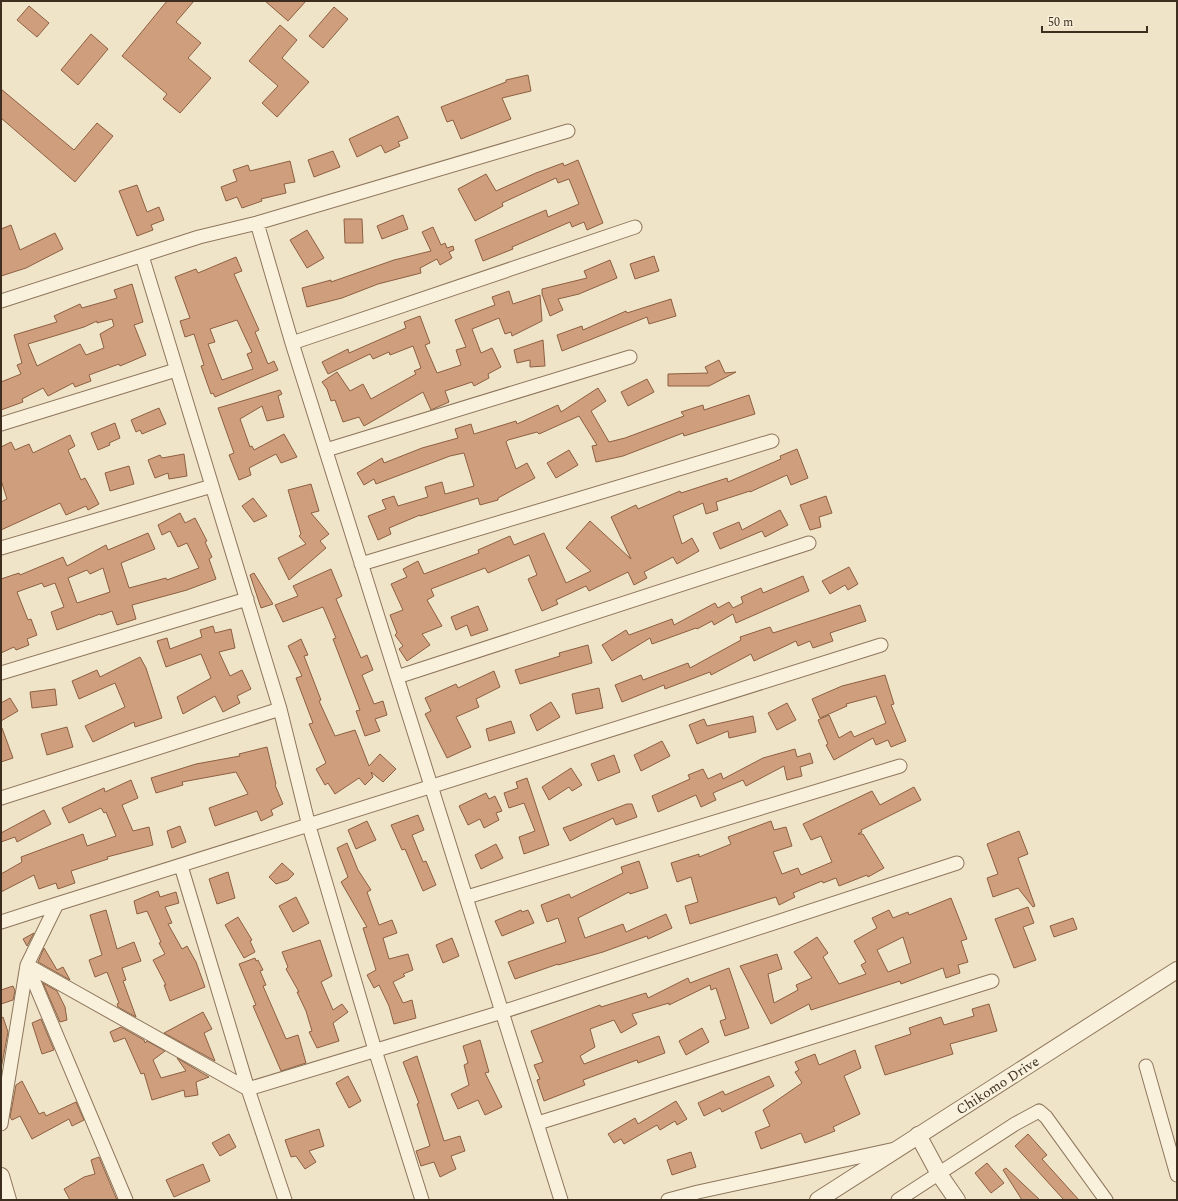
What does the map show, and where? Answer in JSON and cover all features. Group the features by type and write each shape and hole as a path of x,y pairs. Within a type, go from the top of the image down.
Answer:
{"street":[{"path":"1,301 199,237 257,223 568,131"},
{"path":"257,223 292,343 561,1200"},
{"path":"292,343 635,227"},
{"path":"142,256 280,709 309,826 375,1050 422,1200"},
{"path":"326,450 630,357"},
{"path":"1,424 176,370"},
{"path":"362,564 772,441"},
{"path":"1,548 212,486"},
{"path":"397,677 809,543"},
{"path":"1,673 247,599"},
{"path":"1,922 881,645"},
{"path":"1,798 280,709"},
{"path":"467,897 900,766"},
{"path":"27,965 248,1089 502,1012 956,863"},
{"path":"180,866 248,1089 285,1200"},
{"path":"1,1124 27,965 57,904"},
{"path":"27,965 126,1200"},
{"name":"Chikomo Drive","path":"818,1200 1177,970"},
{"path":"538,1123 992,981"},
{"path":"1146,1066 1177,1175"},
{"path":"898,1200 1015,1124 1039,1111 1046,1117 1106,1200"},
{"path":"918,1135 939,1174 957,1200"},
{"path":"668,1200 897,1148"},
{"path":"1,1176 8,1200"}],"building":[{"path":"167,1 194,1 176,22 201,43 188,58 211,78 180,113 163,99 167,94 122,56"},
{"path":"265,1 306,1 288,21"},
{"path":"29,6 49,23 37,37 17,20"},
{"path":"334,7 348,19 323,48 309,36"},
{"path":"280,25 297,40 282,58 309,82 277,117 262,103 278,86 249,61"},
{"path":"91,34 108,49 78,85 61,70"},
{"path":"528,75 531,91 502,98 511,119 461,139 453,120 447,122 441,107 506,82 506,80"},
{"path":"1,89 74,150 97,123 113,136 75,182 1,118"},
{"path":"398,116 408,138 398,142 400,146 385,153 381,145 357,157 349,139"},
{"path":"333,151 340,167 314,177 308,160"},
{"path":"578,160 603,223 587,230 584,222 572,227 570,222 512,247 513,249 483,261 475,240 546,210 548,217 579,204 569,179 558,183 556,178 502,203 503,206 475,221 458,189 486,174 496,191 536,173 563,163 564,166"},
{"path":"290,161 295,182 284,184 286,193 261,199 262,201 242,208 237,197 226,201 221,187 237,181 233,170 248,165 250,171"},
{"path":"137,185 147,212 159,207 164,220 151,225 153,230 137,236 119,191"},
{"path":"403,215 408,229 382,239 377,226"},
{"path":"344,219 362,219 363,243 345,243"},
{"path":"11,225 20,250 55,233 63,249 26,268 1,276 1,229"},
{"path":"433,227 441,245 445,243 447,248 453,246 454,250 449,252 452,258 440,265 437,259 420,268 421,273 378,284 342,298 307,307 302,288 331,280 331,282 394,260 431,251 422,232"},
{"path":"307,230 324,258 307,268 290,240"},
{"path":"654,256 659,271 635,279 630,264"},
{"path":"236,257 242,271 234,274 259,330 255,332 268,364 274,361 278,370 215,397 213,393 211,394 201,366 204,365 194,334 185,337 180,321 190,318 175,277 196,269 198,273","holes":["237,320 252,352 247,354 253,369 222,380 208,344 215,342 210,329"]},
{"path":"610,260 617,278 579,294 558,299 563,310 550,316 542,294 542,289 587,278 584,271"},
{"path":"132,284 143,322 134,325 146,355 120,366 119,364 89,375 91,381 75,387 73,383 48,396 43,388 22,399 23,402 1,410 1,382 21,374 17,365 22,363 14,335 57,322 54,316 80,304 82,308 117,298 114,290","holes":["112,319 114,326 100,334 104,348 86,355 80,344 37,366 28,344 84,327 97,321 97,323"]},
{"path":"509,291 513,304 540,295 542,321 512,336 511,332 505,334 499,318 472,329 481,353 492,348 501,367 488,374 489,378 474,386 472,382 445,391 449,402 431,410 423,392 364,426 359,417 343,422 335,400 331,401 327,389 322,382 337,372 350,391 363,384 371,399 416,374 414,371 421,368 413,346 390,355 389,352 373,359 370,354 328,374 322,362 348,349 349,353 406,328 404,322 420,316 430,343 425,345 437,373 461,365 456,350 466,347 455,320 495,305 492,297"},
{"path":"671,299 676,316 649,324 647,317 562,351 557,335 582,326 583,330 626,311 627,313"},
{"path":"543,340 545,366 530,367 530,360 517,363 514,350"},
{"path":"719,360 725,373 736,372 709,386 668,386 668,374 708,373 705,367"},
{"path":"647,379 654,392 628,406 621,392"},
{"path":"598,388 606,401 591,411 609,442 625,438 684,416 681,412 703,405 704,410 749,395 755,414 684,436 683,433 623,456 596,462 592,446 597,445 579,416 539,434 537,432 508,440 506,442 516,469 527,463 535,478 498,498 498,500 480,505 478,498 420,515 389,528 391,534 378,540 368,516 386,509 382,500 394,496 398,506 428,497 425,487 442,482 445,494 474,486 464,453 450,456 376,484 374,479 364,485 357,473 382,458 384,463 422,448 458,438 455,429 471,424 474,434 516,421 517,424 558,405 561,412"},
{"path":"280,390 282,394 278,396 284,417 267,421 262,406 240,419 250,447 252,446 254,450 284,434 297,457 281,463 276,454 249,468 251,475 239,480 229,455 234,453 218,408"},
{"path":"159,408 166,424 142,434 140,430 136,432 131,420"},
{"path":"115,423 120,438 109,443 110,445 98,450 91,433"},
{"path":"70,435 75,446 68,450 81,480 85,478 99,504 88,510 86,506 66,515 60,503 1,530 1,502 7,499 1,480 1,447 11,442 15,450 29,444 33,453"},
{"path":"797,449 808,478 791,485 787,475 750,492 716,502 718,510 706,514 703,503 673,516 682,544 692,538 699,551 677,564 673,557 644,572 647,578 634,585 628,572 589,591 586,586 556,600 558,604 542,611 528,579 537,575 529,555 488,573 485,568 431,589 434,596 427,600 442,626 422,634 430,645 407,661 399,649 403,646 395,635 397,633 390,615 403,610 391,584 407,577 403,569 418,561 424,574 479,553 478,550 510,536 514,545 544,533 566,583 591,571 566,548 590,521 631,559 611,517 636,505 638,509 680,491 681,493 727,478 728,482 781,459 780,456"},
{"path":"569,450 578,465 556,478 547,463"},
{"path":"184,454 187,476 169,479 168,473 155,478 148,460 160,455 162,458"},
{"path":"129,466 134,484 110,491 105,473"},
{"path":"311,484 319,511 311,513 329,534 320,541 326,548 289,580 278,558 306,544 299,536 301,534 288,490"},
{"path":"826,496 832,513 819,517 821,527 810,530 800,505"},
{"path":"253,498 267,516 254,522 242,506"},
{"path":"780,510 788,525 765,537 762,531 720,549 713,533 739,522 742,530"},
{"path":"180,513 185,523 195,518 207,541 205,542 212,557 209,559 216,579 187,590 132,605 136,619 117,625 112,611 57,630 51,612 64,607 55,583 44,587 42,583 17,592 28,620 31,619 37,635 27,639 29,645 16,650 14,647 1,653 1,579 19,573 20,575 63,557 67,566 106,545 108,550 148,533 155,549 121,563 129,588 166,578 167,580 199,568 187,543 178,547 170,531 162,535 158,525","holes":["103,568 110,592 77,603 68,578 87,570 90,574"]},
{"path":"849,567 858,584 848,590 845,585 830,594 822,581"},
{"path":"331,569 342,596 336,599 361,658 367,655 373,670 362,675 374,704 383,701 387,715 375,719 380,731 365,736 356,711 360,710 333,639 336,638 323,607 283,622 275,605 298,596 293,586"},
{"path":"254,573 273,604 261,608 250,575"},
{"path":"803,576 809,591 736,623 733,614 714,625 712,621 697,629 696,628 652,644 650,638 612,661 602,645 626,630 629,635 672,619 674,625 715,603 718,608 729,602 733,608 743,603 741,597 761,588 763,593"},
{"path":"860,605 866,621 830,633 833,641 813,648 810,641 798,646 796,641 754,661 751,654 711,675 710,672 665,689 664,685 622,702 615,685 641,675 643,680 688,663 690,668 741,640 740,637 770,627 773,633"},
{"path":"478,606 488,630 471,636 467,625 456,630 451,617"},
{"path":"213,626 215,633 231,629 235,648 219,652 230,676 242,670 251,689 237,696 240,703 223,712 215,696 183,714 177,697 211,678 201,654 166,667 157,641 167,638 170,649 202,637 200,630"},
{"path":"301,639 308,655 304,656 321,700 319,701 335,736 355,730 369,766 380,754 396,769 383,782 371,772 373,777 365,785 359,778 335,794 328,783 325,785 316,769 326,763 309,724 313,723 296,678 302,676 288,646"},
{"path":"588,645 592,663 520,684 515,670 560,656 559,653"},
{"path":"140,657 146,668 162,718 135,727 134,722 93,742 85,726 125,707 115,683 79,699 72,681 97,670 100,677"},
{"path":"494,671 500,687 476,699 479,707 456,717 471,747 447,758 425,714 431,711 425,698 456,684 458,688"},
{"path":"885,675 894,704 891,705 906,741 891,747 888,740 876,745 873,738 834,760 826,745 828,744 818,720 829,715 839,738 851,731 854,737 886,723 876,696 846,704 847,706 820,718 812,699 842,686"},
{"path":"599,688 603,708 576,714 572,694"},
{"path":"55,689 57,705 32,708 30,692"},
{"path":"10,698 18,711 1,721 1,703"},
{"path":"551,702 560,717 537,731 530,715"},
{"path":"787,703 796,720 777,730 768,713"},
{"path":"753,716 756,732 729,738 728,731 697,744 689,725 704,719 707,726"},
{"path":"511,721 515,733 489,741 486,729"},
{"path":"67,727 73,747 47,755 41,734"},
{"path":"2,728 13,758 1,762 1,729"},
{"path":"662,741 670,756 641,771 634,755"},
{"path":"267,747 275,785 283,804 271,810 273,815 261,821 257,811 215,826 209,808 248,794 236,772 182,782 183,785 156,793 151,778 196,764 240,756 239,754"},
{"path":"795,749 797,757 810,753 813,763 800,767 802,776 787,780 784,766 746,786 743,780 713,793 716,800 701,807 696,795 658,812 652,796 690,779 688,775 703,769 708,779 721,773 723,779 763,758"},
{"path":"614,755 620,772 598,781 591,764"},
{"path":"571,768 582,785 572,791 569,787 549,800 542,787"},
{"path":"527,778 549,845 524,854 519,837 535,831 524,803 509,808 504,793 518,788 516,782"},
{"path":"131,780 138,798 122,805 133,831 149,827 153,845 107,857 108,859 71,871 75,883 58,889 56,883 39,889 34,875 1,892 1,874 22,862 21,857 83,834 87,846 116,836 106,812 104,813 101,808 69,823 62,808 104,788 105,792"},
{"path":"914,787 921,800 861,830 862,832 858,834 863,834 884,868 868,877 867,875 839,886 836,878 823,883 822,881 793,893 795,897 779,905 776,897 690,924 685,906 698,902 691,877 677,882 671,863 699,854 699,857 731,844 728,837 771,821 774,830 786,827 792,846 773,852 782,874 798,868 801,875 832,862 821,836 811,840 803,824 872,791 880,805"},
{"path":"486,793 489,799 495,796 502,811 496,813 499,820 484,828 480,819 468,825 459,806"},
{"path":"627,804 632,804 637,817 616,825 613,818 570,841 563,828"},
{"path":"44,810 51,824 17,842 15,837 1,842 1,833"},
{"path":"418,815 424,830 412,835 423,862 426,861 436,885 423,891 405,849 402,850 391,825"},
{"path":"367,821 376,840 356,849 348,830"},
{"path":"180,826 186,842 172,848 167,831"},
{"path":"1019,831 1028,854 1018,858 1035,906 1033,907 1018,888 993,897 987,878 998,874 987,844"},
{"path":"347,843 358,870 371,890 367,892 379,925 392,920 397,933 383,938 389,959 408,954 413,970 403,974 405,976 393,982 403,1003 412,1000 416,1018 394,1024 389,1006 379,985 374,988 367,975 376,970 363,928 367,927 341,882 348,877 337,848"},
{"path":"496,844 503,858 481,869 475,855"},
{"path":"639,861 648,888 630,894 629,892 578,918 585,938 623,924 626,932 666,914 672,928 648,939 647,936 603,952 558,964 515,979 508,962 566,942 558,918 547,922 541,905 569,894 571,898 623,873 621,867"},
{"path":"282,863 294,874 288,880 276,884 269,877"},
{"path":"228,872 235,898 217,904 209,879"},
{"path":"158,891 160,897 176,892 179,903 165,907 172,923 168,924 182,949 187,946 196,962 205,987 170,1001 164,985 166,985 153,960 165,954 159,943 161,942 147,911 137,914 134,901"},
{"path":"296,897 309,923 293,932 279,906"},
{"path":"951,898 967,939 961,941 968,962 958,965 960,973 946,978 943,968 901,984 900,981 811,1010 809,1004 771,1024 740,966 777,954 782,969 768,974 774,1003 798,990 796,985 812,978 794,952 817,937 828,953 823,957 839,984 866,974 861,965 866,962 854,941 877,928 872,918 889,910 893,918 908,912 909,915","holes":["903,937 911,963 888,972 877,950"]},
{"path":"1028,907 1034,923 1023,927 1036,960 1014,968 995,919"},
{"path":"106,910 117,949 134,942 141,961 122,968 126,980 123,981 136,1017 118,1007 117,1004 119,1003 107,972 95,977 89,960 102,955 90,915"},
{"path":"521,910 522,912 528,910 534,923 502,936 495,921"},
{"path":"238,917 252,940 250,941 255,952 244,958 225,925"},
{"path":"1073,918 1077,929 1054,937 1050,926"},
{"path":"34,933 27,946 23,939"},
{"path":"452,938 459,956 443,963 436,945"},
{"path":"320,940 332,976 321,982 333,1010 342,1004 348,1012 333,1023 339,1041 317,1048 309,1032 312,1031 306,1011 297,992 299,992 286,969 288,967 282,952"},
{"path":"44,948 57,970 63,967 70,980 38,962"},
{"path":"255,958 256,961 258,960 263,970 260,971 266,985 263,986 286,1039 298,1035 306,1063 281,1071 253,1006 256,1005 239,964"},
{"path":"729,968 749,1028 725,1036 720,1021 726,1019 716,988 711,990 710,985 669,1005 669,1003 632,1014 637,1024 621,1033 614,1020 590,1029 595,1047 580,1056 584,1064 659,1036 665,1053 638,1063 637,1060 583,1080 585,1085 544,1101 537,1080 540,1079 534,1065 543,1062 531,1031 600,1005 601,1007 646,993 648,998 688,978 690,983"},
{"path":"43,983 57,991 65,1007 67,1020 60,1022"},
{"path":"13,986 15,991 13,1000 1,1004 1,990"},
{"path":"989,1004 997,1031 950,1044 953,1054 885,1075 875,1046 911,1034 909,1028 941,1017 944,1025 974,1016 972,1009"},
{"path":"203,1012 212,1029 204,1033 215,1061 164,1033"},
{"path":"3,1017 8,1032 1,1069 1,1018"},
{"path":"41,1019 54,1050 42,1054 32,1023"},
{"path":"121,1027 144,1040 145,1043 147,1041 165,1051 153,1060 161,1078 186,1071 177,1058 209,1077 196,1082 198,1095 185,1097 184,1090 152,1100 144,1073 141,1074 125,1038 114,1042 110,1032"},
{"path":"702,1028 709,1042 686,1055 679,1041"},
{"path":"480,1040 489,1072 485,1073 502,1107 485,1115 478,1100 458,1109 451,1094 469,1085 464,1065 468,1063 463,1046"},
{"path":"855,1050 861,1068 844,1076 860,1114 833,1127 835,1131 805,1143 801,1133 761,1149 755,1132 770,1126 763,1110 802,1083 795,1072 799,1070 795,1062 815,1054 819,1065"},
{"path":"417,1056 444,1141 460,1136 465,1151 451,1156 456,1169 440,1177 434,1162 421,1166 416,1151 430,1146 417,1104 419,1103 403,1062"},
{"path":"348,1076 361,1101 349,1108 336,1083"},
{"path":"769,1076 774,1086 722,1112 720,1108 704,1116 698,1103 723,1091 725,1095"},
{"path":"22,1081 39,1114 44,1112 46,1116 76,1102 84,1120 72,1126 69,1119 32,1139 20,1116 12,1120 10,1117 16,1085"},
{"path":"676,1101 687,1119 677,1125 675,1121 660,1130 657,1125 624,1144 621,1139 614,1143 608,1134 635,1118 638,1124"},
{"path":"319,1129 324,1146 309,1151 316,1162 305,1169 296,1156 291,1157 285,1140"},
{"path":"229,1134 236,1147 220,1156 212,1143"},
{"path":"1028,1134 1047,1155 1042,1159 1079,1200 1064,1200 1015,1146"},
{"path":"691,1152 696,1167 672,1175 667,1160"},
{"path":"99,1157 117,1200 70,1200 64,1189 84,1177 95,1174 91,1160"},
{"path":"987,1163 1004,1183 991,1193 975,1173"},
{"path":"203,1164 210,1181 174,1197 166,1180"},
{"path":"1006,1168 1040,1200 1022,1200 1003,1170"}]}
